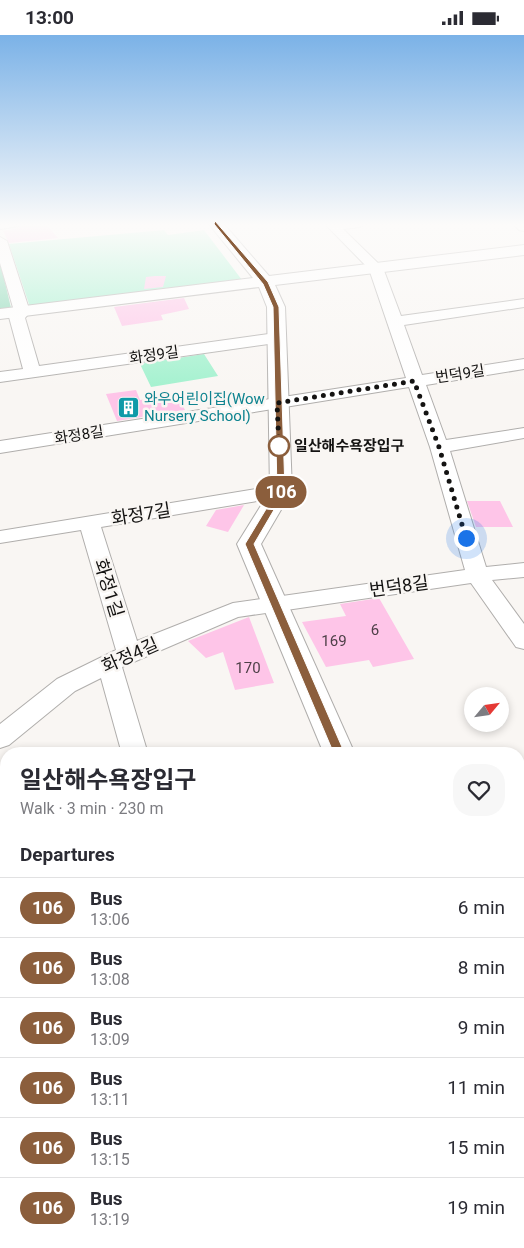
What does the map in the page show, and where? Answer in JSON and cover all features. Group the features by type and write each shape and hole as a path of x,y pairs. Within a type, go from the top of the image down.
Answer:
{"street":[{"path":"12,280 22,312"},
{"path":"263,280 276,307 277,403 281,491 249,544 337,747"},
{"path":"0,315 291,280"},
{"path":"380,280 414,381 439,447 477,575 524,641"},
{"path":"394,322 524,303"},
{"path":"22,312 17,317 33,373"},
{"name":"화정9길","path":"0,377 276,338"},
{"name":"번덕9길","path":"277,403 524,364"},
{"name":"화정8길","path":"0,447 277,403"},
{"path":"439,447 524,433"},
{"name":"화정7길","path":"0,537 281,491"},
{"name":"화정1길","path":"89,523 119,659 134,747"},
{"name":"번덕8길","path":"275,604 524,570"},
{"name":"화정4길","path":"0,738 66,685 119,659 233,611 275,604"}],"green space":[{"path":"0,280 4,280 11,308 0,309"},
{"path":"21,280 242,280 30,307"},
{"path":"204,354 218,376 151,387 140,364"}],"building":[{"path":"146,280 165,280 163,287 144,289"},
{"path":"184,298 189,309 161,315 163,320 122,326 114,307"},
{"path":"136,390 140,400 177,394 185,410 117,421 106,394"},
{"path":"467,501 500,501 513,527 476,527"},
{"path":"244,505 228,532 206,526 216,510"},
{"path":"379,598 414,659 373,667 369,660 326,667 302,622 346,616 340,604"},
{"path":"249,617 274,683 235,690 223,652 206,658 188,641"}],"bus line":[{"name":"106","path":"263,280 276,307 277,403 281,491 249,544 337,747"}],"place":[{"name":"와우어린이집(Wow Nursery School)","path":"128,408"},
{"name":"일산해수욕장입구","path":"279,446"}],"route":[{"path":"279,446 277,403 414,381 439,447 466,538"}]}
